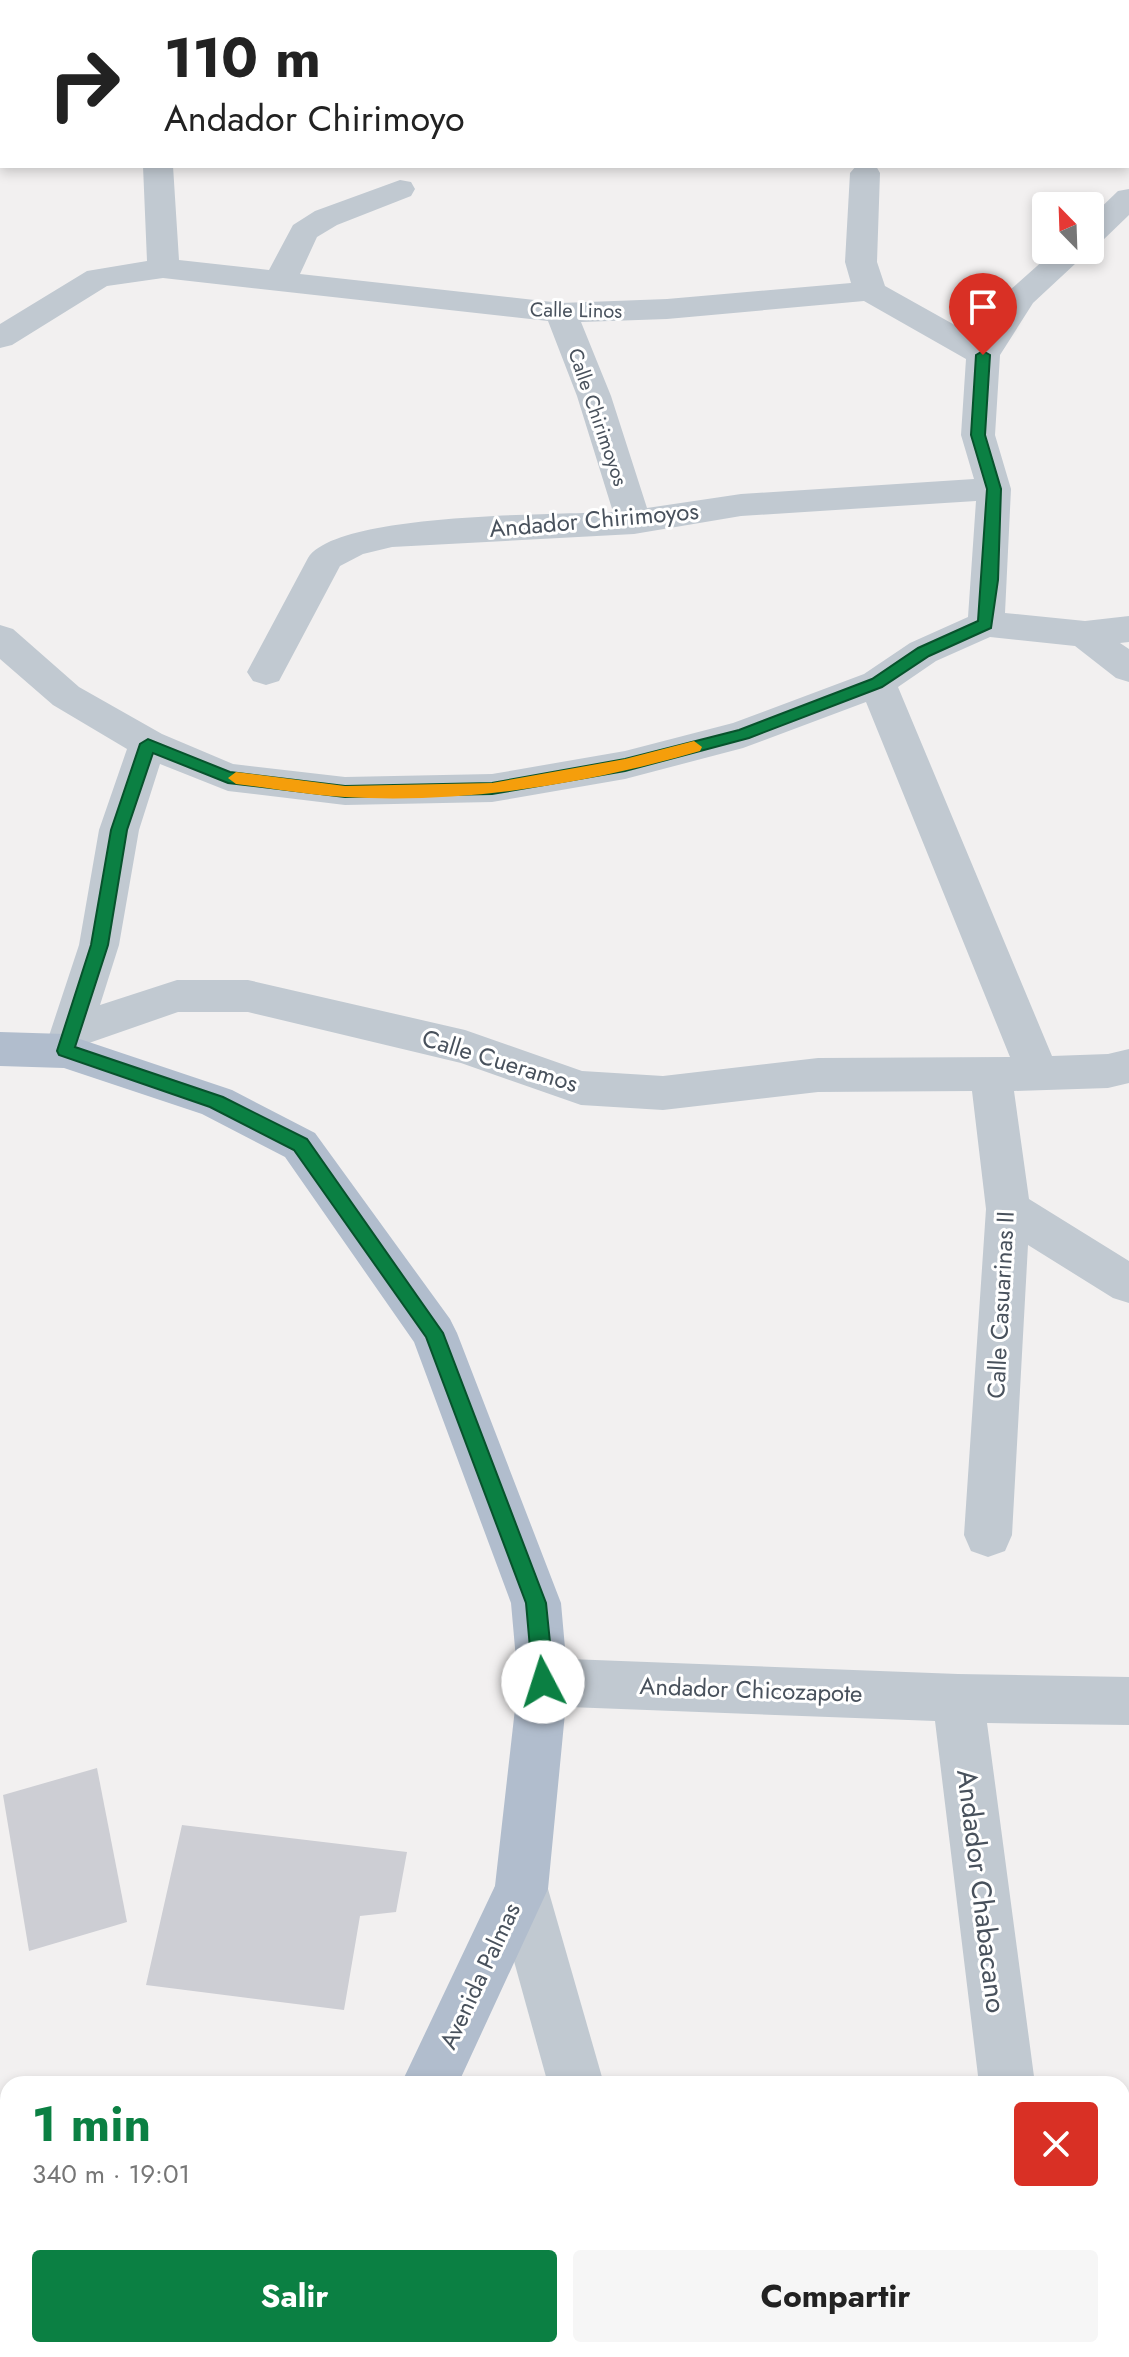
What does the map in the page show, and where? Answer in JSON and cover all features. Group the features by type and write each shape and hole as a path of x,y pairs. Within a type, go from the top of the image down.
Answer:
{"main road":[{"name":"Avenida Palmas","path":"0,1049 68,1041 217,1102 300,1145 434,1333 536,1603 543,1682 521,1889 433,2076"}],"street":[{"path":"158,168 163,268"},
{"path":"865,173 861,262 870,291 983,355"},
{"path":"279,283 304,232 326,218 400,189"},
{"path":"1104,222 1129,198"},
{"path":"986,624 994,489 978,435 983,355 1021,297 1058,264"},
{"name":"Calle Linos","path":"0,338 98,278 163,268 561,313 667,309 870,291"},
{"name":"Calle Chirimoyos","path":"561,313 594,396 634,522"},
{"name":"Andador Chirimoyos","path":"266,672 326,558 352,545 392,535 634,522 741,505 994,489"},
{"path":"0,638 66,696 148,744 228,777 345,791 492,788 625,765 743,734 877,683 923,652 986,624 1085,634 1129,629"},
{"path":"1085,634 1129,669"},
{"path":"877,683 1038,1074"},
{"path":"68,1041 99,945 119,830 148,744"},
{"name":"Calle Cueramos","path":"68,1041 177,996 248,996 465,1047 581,1088 663,1093 818,1075 1038,1074 1108,1071 1129,1066"},
{"name":"Calle Casuarinas II","path":"988,1535 1008,1209 991,1075"},
{"path":"1008,1209 1129,1284"},
{"name":"Andador Chicozapote","path":"543,1682 958,1698 1129,1701"},
{"name":"Andador Chabacano","path":"958,1698 1006,2076"},
{"path":"521,1889 574,2076"}],"building":[{"path":"97,1768 127,1922 29,1951 3,1795"},
{"path":"182,1825 407,1852 396,1912 360,1916 344,2010 146,1985"}],"slow traffic":[{"path":"236,778 345,791 492,788 625,765 694,747"}],"route":[{"path":"543,1682 536,1603 434,1333 300,1145 217,1102 65,1051 99,945 119,830 148,744 228,777 345,791 492,788 625,765 743,734 877,683 923,652 986,624 994,489 978,435 983,355"}]}
